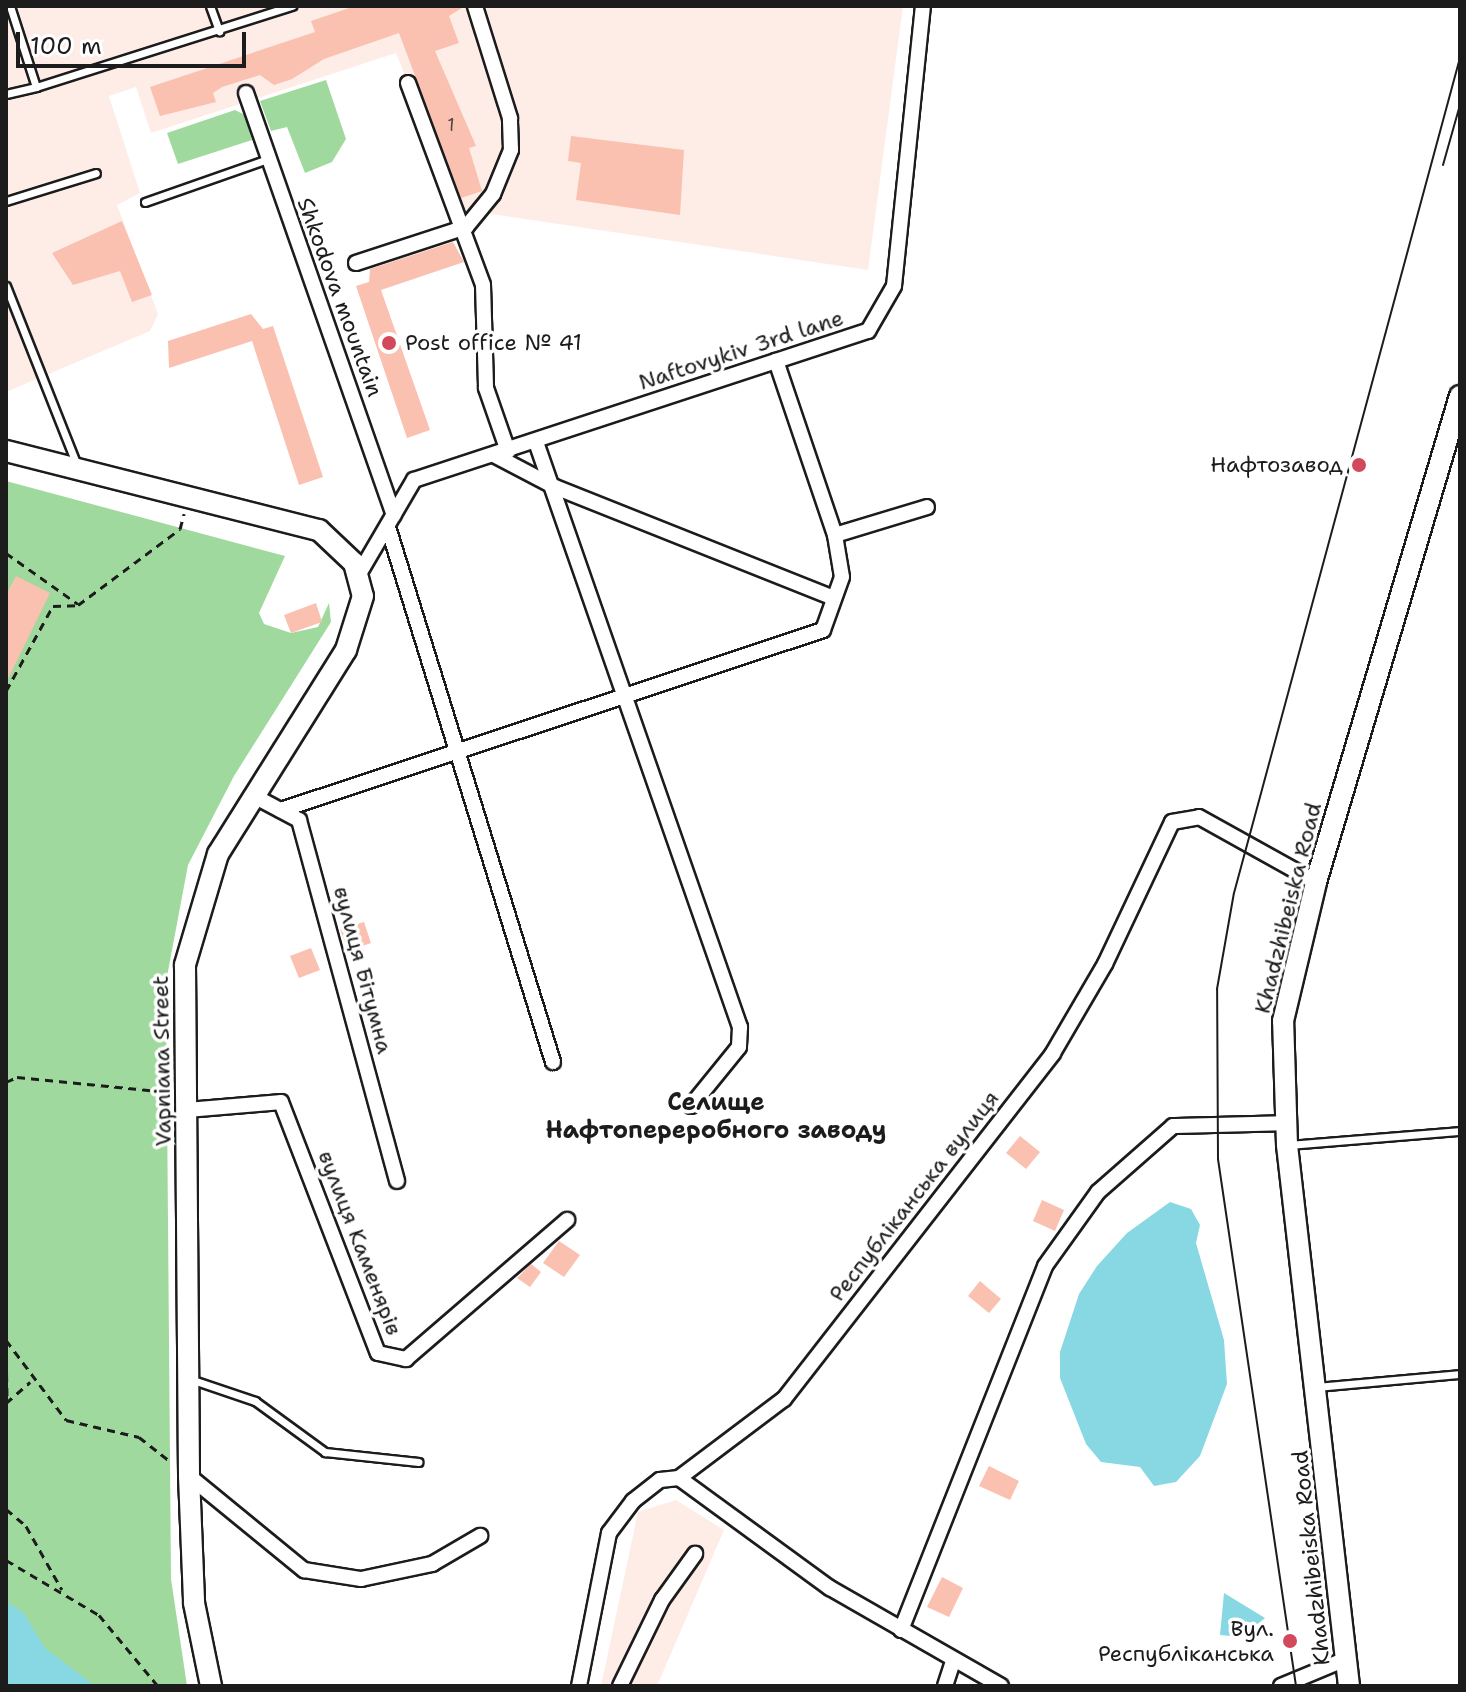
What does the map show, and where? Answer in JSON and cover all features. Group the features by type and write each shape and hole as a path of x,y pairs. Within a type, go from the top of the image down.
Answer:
{"street":[{"path":"356,263 466,227 483,215 511,150 510,118 475,6"},
{"name":"Naftovykiv 3rd lane","path":"359,574 414,480 868,331 894,286 923,6"},
{"path":"408,83 466,227 483,285 486,388 501,453 555,487 834,598"},
{"name":"Shkodova mountain","path":"246,93 391,521 553,1062"},
{"path":"281,810 823,630 842,577 835,535 776,361"},
{"name":"Khadzhibeiska Road","path":"1349,1686 1287,1145 1283,1021 1316,882 1460,396"},
{"path":"536,442 555,487 740,1027 739,1047 691,1106"},
{"path":"6,451 319,530 359,574"},
{"path":"835,535 927,507"},
{"name":"Vapniana Street","path":"211,1686 194,1603 189,1476 185,965 218,854 346,650 363,596 359,574"},
{"name":"вулиця Бітумна","path":"254,796 299,820 397,1181"},
{"name":"Республіканська вулиця","path":"579,1686 609,1533 633,1501 660,1480 679,1478 784,1399 1053,1053 1105,964 1172,822 1199,817 1316,882"},
{"name":"вулиця Каменярів","path":"188,1101 281,1102 378,1353 406,1359 567,1220"},
{"path":"901,1630 1045,1266 1098,1192 1173,1126 1285,1123"},
{"path":"189,1476 304,1570 361,1579 432,1564 480,1536"},
{"path":"679,1478 758,1542 953,1661 1001,1686"},
{"path":"620,1686 662,1600 695,1554"},
{"path":"1281,1686 1346,1659"},
{"path":"945,1686 953,1661"}],"lane":[{"path":"10,6 36,87"},
{"path":"210,6 219,31"},
{"path":"6,94 219,31 292,6"},
{"path":"145,202 268,159"},
{"path":"6,201 96,173"},
{"path":"6,286 80,471"},
{"path":"1287,1145 1460,1131"},
{"path":"1317,1387 1460,1374"},
{"path":"186,1379 255,1401 325,1452 418,1462"}],"path":[{"path":"6,691 53,606 78,605 180,529 188,499"},
{"path":"6,553 78,605"},
{"path":"6,1082 17,1077 188,1101"},
{"path":"6,1340 31,1381 66,1420 139,1437 189,1476"},
{"path":"6,1346 7,1401"},
{"path":"7,1401 31,1381"},
{"path":"6,1509 26,1526 62,1590"},
{"path":"6,1560 62,1590 99,1615 158,1686"}],"shaded area":[{"path":"6,6 903,6 868,270 458,209 396,53 151,133 136,87 109,96 140,193 117,205 158,314 150,331 6,392"},
{"path":"676,1500 724,1530 657,1686 601,1686 638,1512"}],"green space":[{"path":"326,80 346,139 332,162 305,173 287,127 271,131 260,101"},
{"path":"235,110 245,115 252,140 178,164 167,133"},
{"path":"6,481 285,556 259,613 264,624 291,633 318,627 329,603 331,622 234,776 188,865 166,982 171,1579 187,1686 6,1686"}],"water":[{"path":"1170,1202 1191,1209 1200,1225 1196,1243 1224,1340 1227,1384 1200,1456 1176,1482 1154,1486 1140,1467 1101,1462 1086,1444 1060,1378 1060,1352 1079,1294 1097,1266 1127,1233"},
{"path":"1224,1593 1265,1618 1242,1637 1220,1635"},
{"path":"6,1602 23,1612 45,1648 95,1686 6,1686"}],"building":[{"path":"355,6 465,6 449,16 459,43 435,51 476,146 469,148 482,191 461,198 399,33 324,59 292,79 274,85 260,75 222,87 213,93 216,102 160,116 150,87 315,32 311,21"},
{"path":"571,136 684,150 680,215 576,200 581,163 568,161"},
{"path":"122,221 152,295 132,302 120,271 73,285 52,253"},
{"path":"453,242 464,262 381,290 430,430 407,438 356,286 369,282 370,269"},
{"path":"251,314 263,329 273,326 323,477 299,485 252,341 169,368 168,341"},
{"path":"16,576 50,593 6,683 6,595"},
{"path":"316,603 322,622 291,633 284,615"},
{"path":"364,922 371,943 348,951 340,929"},
{"path":"311,948 320,970 299,978 290,956"},
{"path":"1020,1136 1040,1152 1026,1169 1006,1153"},
{"path":"1042,1200 1064,1210 1055,1231 1033,1221"},
{"path":"559,1241 580,1255 564,1277 543,1263"},
{"path":"531,1264 541,1272 530,1287 517,1278"},
{"path":"980,1281 1001,1299 989,1313 968,1296"},
{"path":"989,1466 1019,1481 1010,1500 979,1486"},
{"path":"942,1577 963,1588 949,1617 927,1607"}],"tram line":[{"path":"1296,1686 1218,1159 1217,989 1234,893 1460,58"},
{"path":"1443,165 1460,105"}],"place":[{"name":"Post office № 41","path":"389,343"},
{"name":"Нафтозавод","path":"1359,465"},
{"name":"Вул. Республіканська","path":"1290,1641"}],"district":[{"name":"Селище Нафтопереробного заводу","path":"716,1117"}]}
